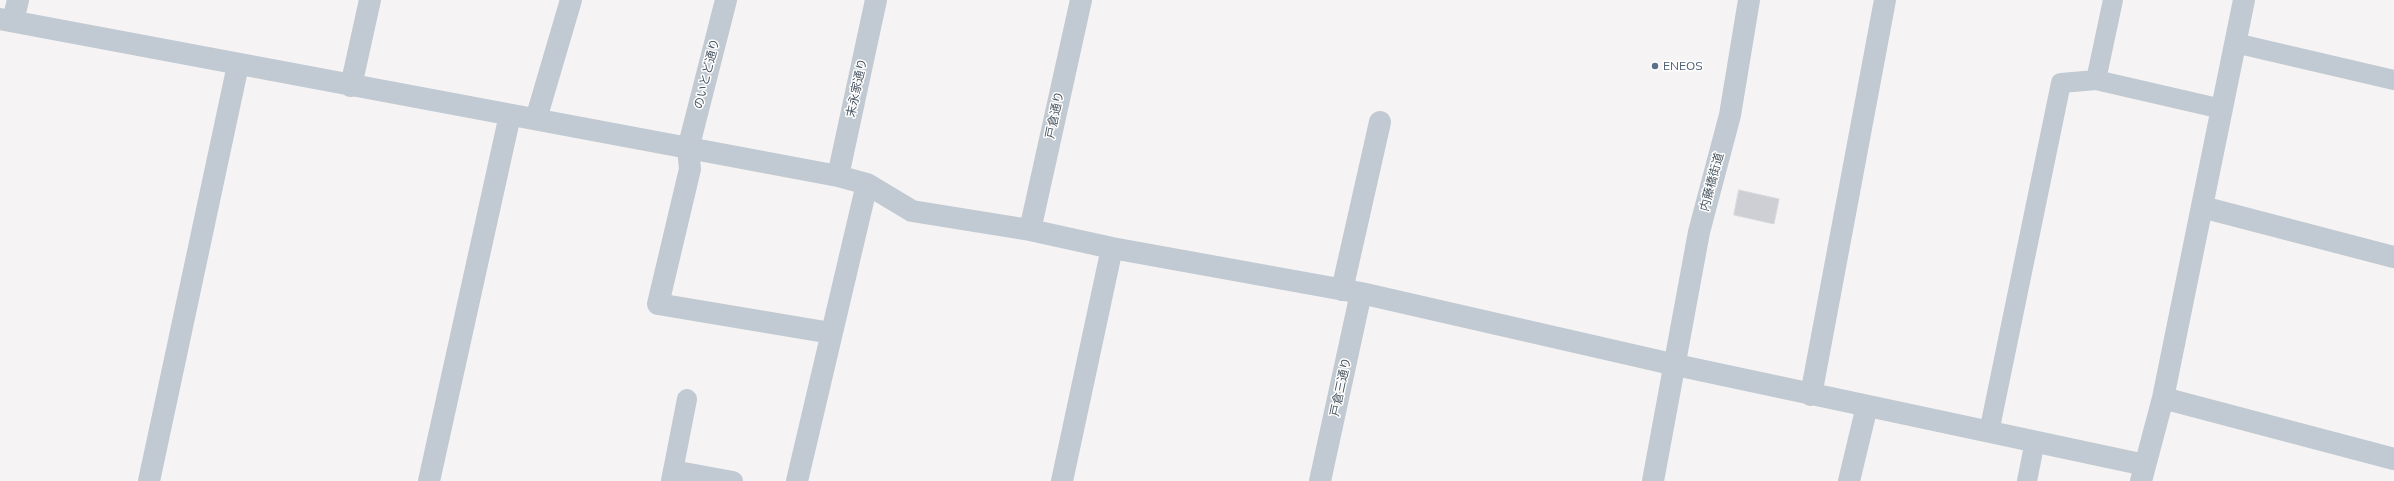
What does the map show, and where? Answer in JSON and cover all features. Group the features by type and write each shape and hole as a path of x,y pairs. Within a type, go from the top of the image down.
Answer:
{"street":[{"path":"18,0 6,20 238,65 838,176 867,184 912,211 1030,230 1112,248 1352,292 1811,395 2035,441 2143,473 2163,398 2244,0"},
{"path":"351,86 370,0"},
{"path":"536,119 571,0"},
{"name":"のいとど通り","path":"688,149 726,0"},
{"name":"末永家通り","path":"838,176 876,0"},
{"name":"戸倉通り","path":"1030,230 1081,0"},
{"name":"内藤橋街道","path":"1653,481 1676,365 1699,232 1730,115 1749,0"},
{"path":"1811,395 1886,0"},
{"path":"149,481 238,65"},
{"path":"429,481 510,115"},
{"name":"戸倉三通り","path":"1320,481 1380,122"},
{"path":"688,149 690,169 658,304 831,333"},
{"path":"797,481 867,184"},
{"path":"2202,207 2394,257"},
{"path":"1062,481 1112,248"},
{"path":"2163,398 2394,459"},
{"path":"1849,481 1867,406"}],"lane":[{"path":"2096,80 2113,0"},
{"path":"2235,43 2394,80"},
{"path":"1989,432 2061,83 2096,80 2222,109"},
{"path":"687,400 672,475 733,481"},
{"path":"2027,481 2035,441"}],"building":[{"path":"1739,190 1779,199 1774,224 1734,215"}],"place":[{"name":"ENEOS","path":"1655,66"}]}
